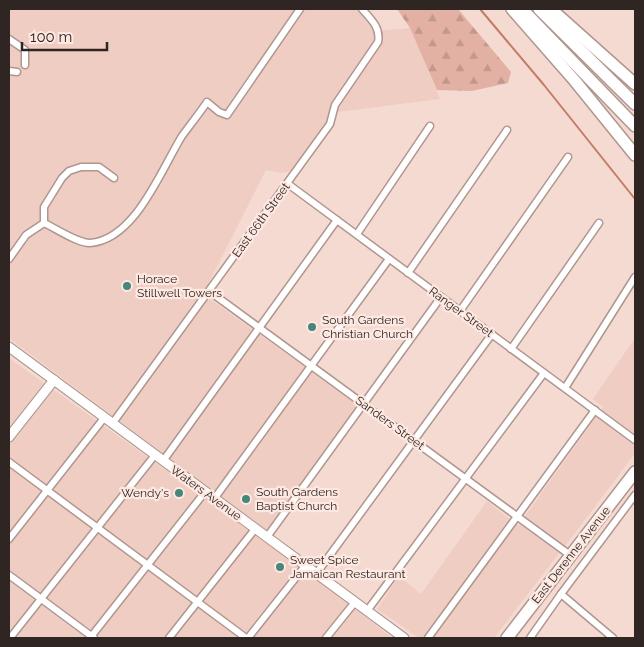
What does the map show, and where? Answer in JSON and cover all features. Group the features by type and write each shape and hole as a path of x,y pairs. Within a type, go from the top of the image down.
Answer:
{"highway":[{"path":"512,9 575,81 635,155"},
{"path":"522,9 635,126"},
{"path":"539,9 635,104"},
{"path":"551,9 635,84"},
{"name":"East Derenne Avenue","path":"507,638 635,472"}],"main road":[{"name":"Waters Avenue","path":"9,347 404,638"},
{"path":"9,437 54,380"}],"street":[{"path":"44,223 76,241 90,243 105,239 119,231 134,217 183,135 207,102 220,112 226,114 300,9"},
{"name":"East 66th Street","path":"112,424 330,124 335,104 378,42 379,32 376,25 362,9"},
{"path":"9,39 25,50 25,65"},
{"path":"9,71 17,72"},
{"path":"357,234 430,126"},
{"path":"408,273 507,130"},
{"path":"460,311 568,157"},
{"path":"44,223 44,207 62,178 69,171 81,167 99,167 114,178"},
{"name":"Ranger Street","path":"288,184 635,440"},
{"path":"163,462 337,220"},
{"path":"9,259 26,235 44,223"},
{"path":"511,349 599,223"},
{"path":"214,499 389,259"},
{"path":"566,388 635,277"},
{"name":"Sanders Street","path":"209,291 570,555"},
{"path":"266,537 441,297"},
{"path":"316,574 492,334"},
{"path":"367,611 544,373"},
{"path":"428,638 594,410"},
{"path":"9,539 104,418"},
{"path":"10,638 155,455"},
{"path":"9,462 247,638 306,566"},
{"path":"9,575 92,638 205,492"},
{"path":"530,638 635,495"},
{"path":"169,638 255,529"},
{"path":"561,594 613,638"},
{"path":"326,638 354,602"}],"shaded area":[{"path":"9,9 356,9 375,31 411,28 440,99 337,112 326,121 291,171 281,173 266,170 203,294 358,405 266,531 9,338"},
{"path":"635,338 635,453 494,638 419,638 377,609 399,576 421,594 487,501 518,526 603,407 593,399"},
{"path":"9,358 348,603 392,638 9,638"}],"green space":[{"path":"397,9 458,9 511,72 508,83 472,91 437,90 410,28"}],"waterway":[{"path":"480,9 544,85 635,199"}],"place":[{"name":"Horace Stillwell Towers","path":"127,286"},
{"name":"South Gardens Christian Church","path":"312,327"},
{"name":"Wendy's","path":"179,493"},
{"name":"South Gardens Baptist Church","path":"246,499"},
{"name":"Sweet Spice Jamaican Restaurant","path":"280,567"}]}
